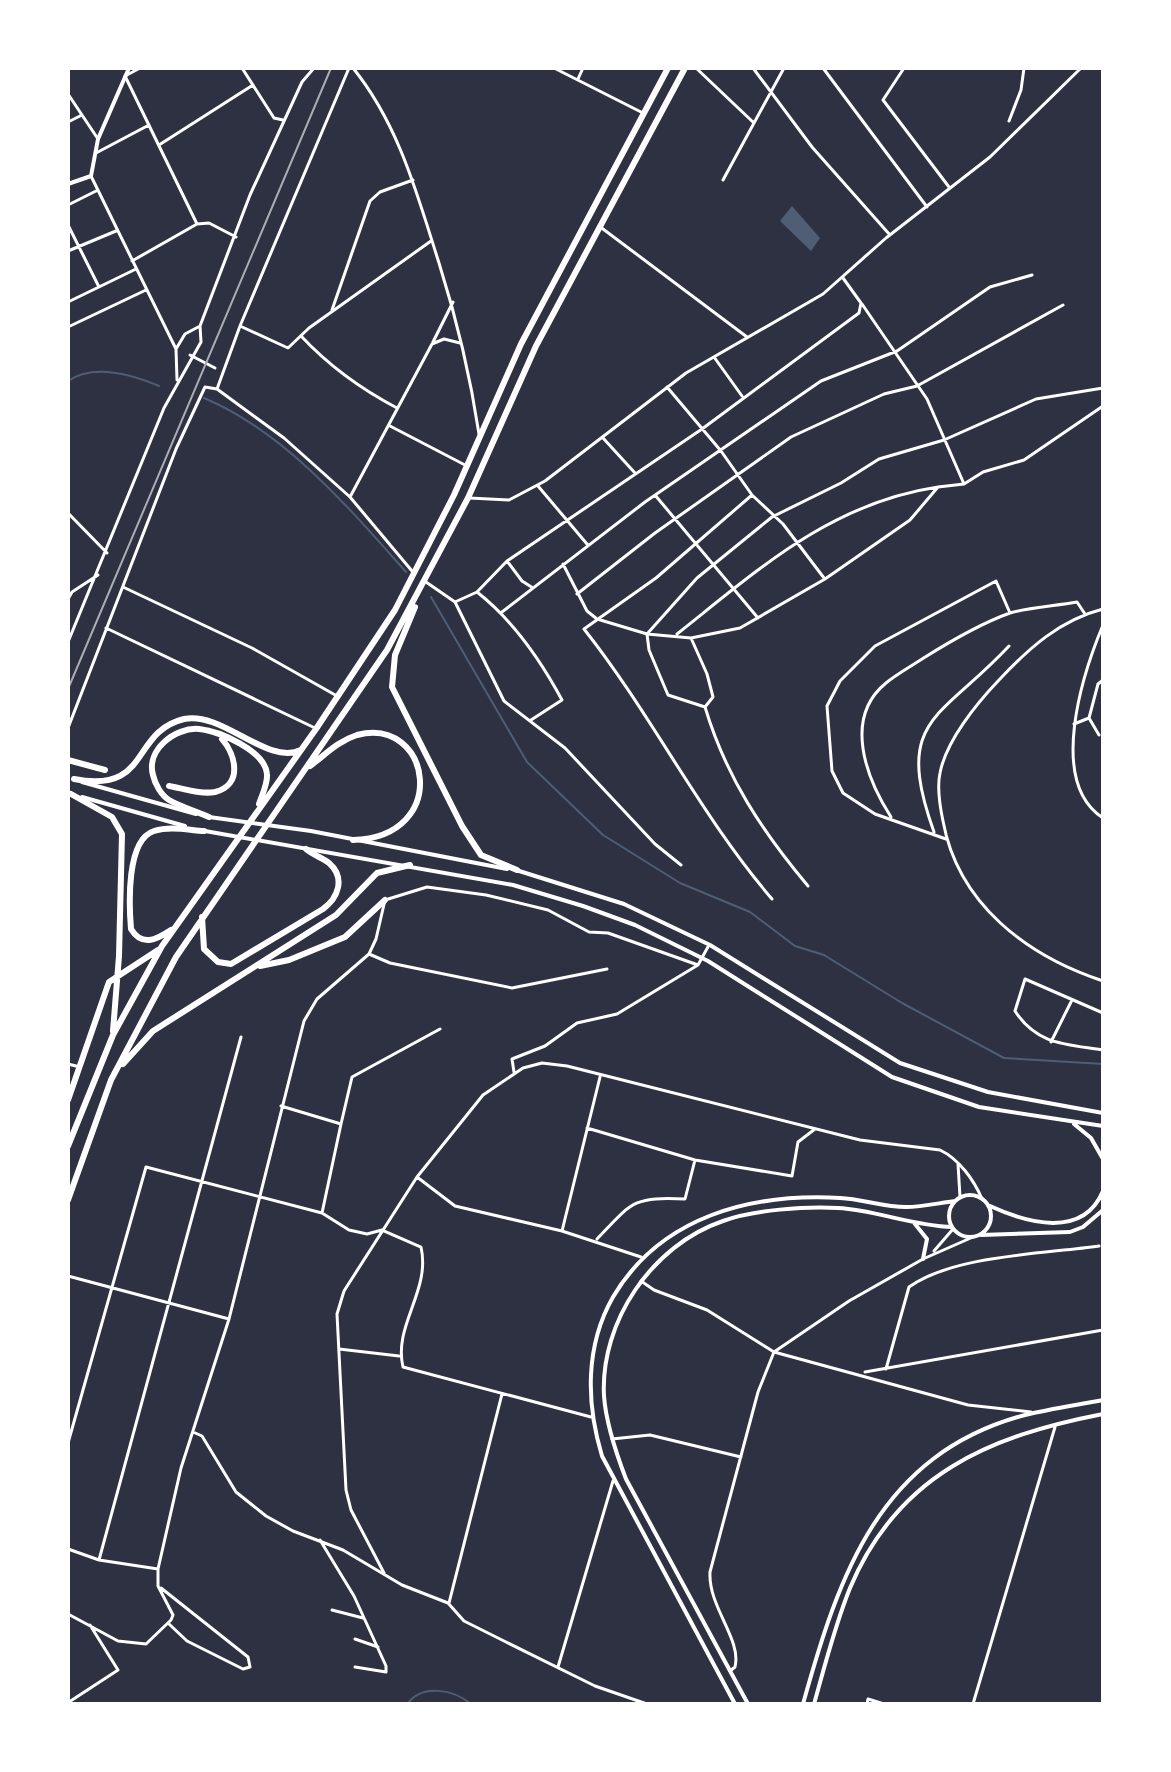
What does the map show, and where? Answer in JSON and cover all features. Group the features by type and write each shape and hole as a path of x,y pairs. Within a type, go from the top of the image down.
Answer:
{"highway":[{"path":"68,1146 113,1035 162,946 338,697 415,574 560,267 668,68"},
{"path":"68,1200 111,1080 176,957 387,650 426,582 468,498 536,346 685,68"},
{"path":"426,582 395,655 392,687 462,826 481,855 517,870"},
{"path":"71,778 100,783 127,773 163,730 185,719 214,722 278,752 294,754 301,750"},
{"path":"209,817 161,793 153,778 152,760 161,745 186,730 201,729 248,749 263,760 268,776 257,811"},
{"path":"304,771 340,742 368,733 395,740 413,757 423,786 411,816 379,837 353,840"},
{"path":"169,786 207,792 218,791 229,782 236,768 235,758 219,737"},
{"path":"68,760 105,770"},
{"path":"69,793 112,817 122,834 113,1035"},
{"path":"174,928 146,941 139,939 131,929 134,853 146,835 155,831 204,831"},
{"path":"202,917 204,949 218,962 231,964 323,909 336,898 338,881 329,863 306,849"},
{"path":"111,1080 153,1031 336,915 377,873 410,865"},
{"path":"256,967 289,960 345,937 375,905 385,900"},
{"path":"68,1100 109,982 139,966 162,946"}],"street":[{"path":"129,68 98,139 91,176 176,349 177,382"},
{"path":"125,76 140,68"},
{"path":"242,68 274,118 284,120"},
{"path":"68,642 177,382 201,342 200,326 250,195 302,82 314,68"},
{"path":"351,68 404,153 453,302 460,343 467,357 480,435"},
{"path":"217,389 240,326 351,68"},
{"path":"554,68 643,113"},
{"path":"577,80 583,68"},
{"path":"696,68 754,123"},
{"path":"753,68 812,147 890,235"},
{"path":"723,180 784,68"},
{"path":"823,68 927,207"},
{"path":"904,68 883,100 950,189"},
{"path":"468,498 509,500 538,485 667,387 843,278 1016,131 1081,68"},
{"path":"1016,131 1007,120 1026,70"},
{"path":"125,76 197,224"},
{"path":"159,145 253,85"},
{"path":"68,94 98,139"},
{"path":"68,122 82,115"},
{"path":"95,153 149,125"},
{"path":"68,184 91,176"},
{"path":"331,312 370,201 380,192 413,180"},
{"path":"68,205 96,191"},
{"path":"132,261 197,224 209,223 236,237"},
{"path":"68,225 99,287"},
{"path":"599,226 748,337"},
{"path":"68,251 118,230"},
{"path":"240,326 288,348 331,312 432,240"},
{"path":"68,302 136,269"},
{"path":"502,612 587,544 821,381 894,352 990,287 1032,275"},
{"path":"843,278 927,399 964,484"},
{"path":"68,327 146,290"},
{"path":"350,497 453,302"},
{"path":"455,602 477,592 507,561 702,429 859,313 861,303"},
{"path":"577,594 791,437 884,394 917,386 1063,305"},
{"path":"176,349 185,334 200,326"},
{"path":"301,336 322,359 371,395 398,409"},
{"path":"432,344 444,339 460,343"},
{"path":"190,355 215,368"},
{"path":"714,357 743,397"},
{"path":"68,728 176,449 205,387 217,389 284,438 350,497 415,574"},
{"path":"667,387 721,451 752,495 772,517 783,524 825,579"},
{"path":"705,707 668,695 649,650 647,634 670,605 772,517 841,483 879,459 944,440 1036,399 1103,388"},
{"path":"675,635 795,542 867,503 897,493 964,484 983,472 1024,460 1103,406"},
{"path":"390,426 466,466"},
{"path":"602,437 635,473"},
{"path":"538,485 587,544"},
{"path":"563,564 587,611 597,619 647,634 691,638 740,628 825,579 910,520 938,487"},
{"path":"655,495 759,619"},
{"path":"752,495 694,541 656,578 584,629 655,727 723,840 772,899"},
{"path":"68,513 107,553"},
{"path":"507,561 522,581 533,588"},
{"path":"68,599 72,592 98,575"},
{"path":"946,839 934,832 875,814 851,800 836,782 826,728 831,695 875,646 996,581 1010,613"},
{"path":"426,582 455,602 504,701 565,748 655,844 681,865"},
{"path":"123,587 252,648 338,697"},
{"path":"477,592 502,612 562,700 529,721"},
{"path":"892,818 873,790 861,743 862,726 873,697 885,683 946,644 1010,613 1077,602 1085,614"},
{"path":"1103,609 1085,614 1032,645 991,689 956,737 940,772 946,839 967,890 1009,931 1051,959 1103,981"},
{"path":"1103,625 1074,724 1074,773 1096,813 1103,818"},
{"path":"106,628 316,729"},
{"path":"691,638 707,674 713,697 705,707"},
{"path":"934,832 921,797 916,758 924,733 1009,646"},
{"path":"1099,735 1089,718 1098,684 1103,680"},
{"path":"705,707 727,770 746,805 808,886"},
{"path":"1074,724 1089,718"},
{"path":"71,778 209,817 311,831 517,870 624,904 710,945 900,1063 988,1092 1103,1113"},
{"path":"69,793 132,814 204,831 513,885 583,906 635,925 703,958 892,1077 979,1107 1103,1126"},
{"path":"68,1614 118,1641 146,1644 173,1615 158,1586 158,1569 193,1432 229,1319 257,1197 304,1021 317,999 369,954 376,939 385,900 427,887 486,895 548,910 589,932 608,933 698,965"},
{"path":"514,1072 512,1059 545,1046 577,1023 612,1016 698,965 710,945"},
{"path":"369,954 390,963 512,988 607,969"},
{"path":"1103,1013 1025,979 1015,1011 1027,1029 1051,1042 1103,1050"},
{"path":"1051,1042 1071,1001"},
{"path":"322,1213 352,1077 440,1029"},
{"path":"99,1560 241,1037"},
{"path":"384,1573 351,1510 346,1490 338,1305 417,1177 483,1095 514,1072 542,1063 567,1066 600,1077 860,1140 925,1147 949,1154 988,1206 1031,1221 1060,1224 1093,1207 1103,1191"},
{"path":"68,1064 80,1067"},
{"path":"562,1231 600,1077"},
{"path":"281,1106 341,1124"},
{"path":"1072,1122 1091,1138 1103,1159"},
{"path":"587,1128 695,1160 792,1176 798,1142 815,1129"},
{"path":"595,1240 621,1213 644,1198 685,1199 695,1160"},
{"path":"932,1254 952,1228 949,1210 957,1199 958,1164"},
{"path":"68,1443 94,1341 146,1167 322,1213 349,1230 367,1234 382,1230 421,1247 426,1267 403,1336 400,1356 403,1367 591,1417"},
{"path":"417,1177 455,1206 595,1240 641,1257"},
{"path":"735,1704 613,1481 591,1417 590,1374 603,1317 624,1278 641,1257 667,1236 719,1210 799,1199 841,1198 906,1207 974,1195 982,1199"},
{"path":"730,1671 735,1667 737,1654 710,1594 710,1572 758,1392 774,1352 849,1301 932,1254 976,1236 990,1222 988,1206"},
{"path":"748,1704 626,1479 612,1439 604,1398 605,1376 614,1334 641,1281 659,1259 723,1221 787,1210 837,1208 952,1228 960,1235 976,1236 1070,1232 1083,1227 1103,1210"},
{"path":"910,1220 923,1230 927,1239 923,1259"},
{"path":"886,1369 909,1287 921,1279 962,1266 1099,1246"},
{"path":"68,1276 229,1319"},
{"path":"641,1281 654,1290 707,1310 774,1352 862,1373 968,1405 1035,1413"},
{"path":"862,1373 1103,1330"},
{"path":"339,1349 400,1356"},
{"path":"448,1603 502,1394"},
{"path":"803,1704 834,1597 851,1560 879,1515 914,1475 945,1452 987,1429 1035,1413 1103,1400"},
{"path":"814,1704 850,1588 883,1530 911,1497 944,1469 988,1447 1056,1423 1103,1414"},
{"path":"973,1704 1056,1423"},
{"path":"193,1432 202,1436 227,1479 246,1503 293,1531 320,1540 402,1585 448,1603 464,1621 595,1686 647,1704"},
{"path":"612,1439 650,1435 741,1457"},
{"path":"558,1667 613,1481"},
{"path":"320,1540 364,1619 386,1672 355,1667"},
{"path":"70,1552 158,1569"},
{"path":"158,1586 248,1657 250,1667 243,1669 202,1650 168,1623"},
{"path":"332,1610 364,1619"},
{"path":"69,1702 118,1670 87,1622"},
{"path":"355,1639 378,1647"},
{"path":"867,1704 868,1699 884,1704"}],"water":[{"path":"792,206 820,238 811,251 780,221"}],"waterway":[{"path":"68,381 101,372 126,375 159,386"},
{"path":"204,398 234,413 288,451 338,498 406,572"},
{"path":"431,597 527,762 603,835 680,883 750,912 795,946 824,955 902,1003 1004,1058 1103,1064"},
{"path":"407,1704 421,1693 430,1691 447,1692 471,1704"},
{"path":"344,1704 370,1704"}],"railway":[{"path":"68,689 331,68"}]}
